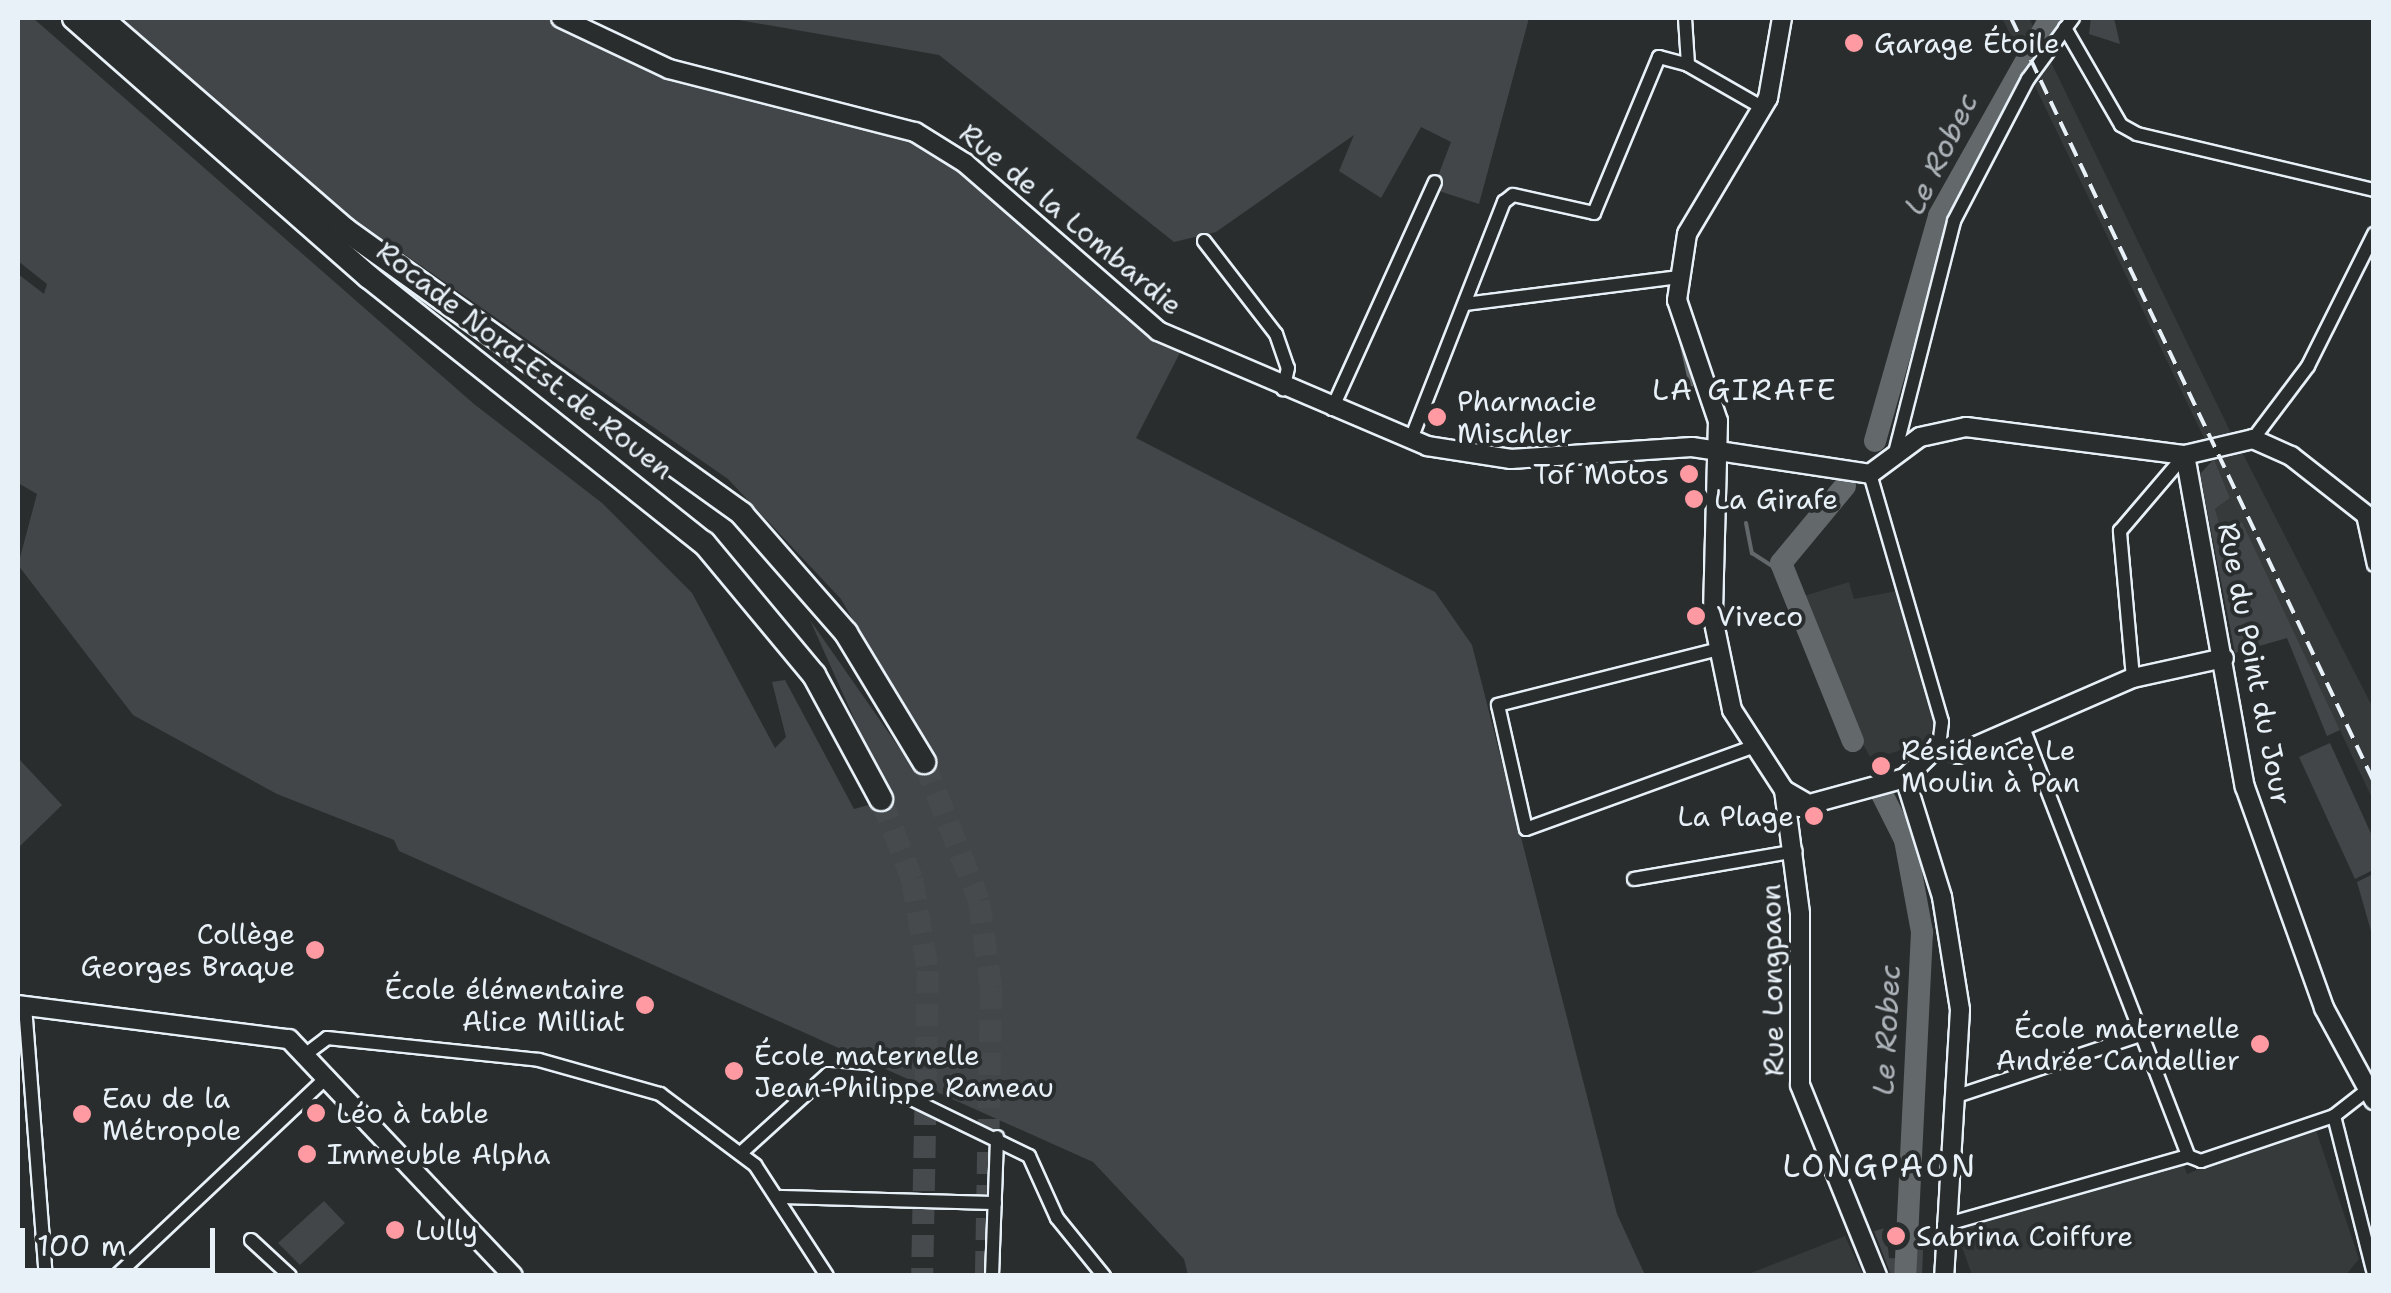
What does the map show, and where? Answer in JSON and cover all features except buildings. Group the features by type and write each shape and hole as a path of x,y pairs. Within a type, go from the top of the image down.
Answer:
{"highway":[{"name":"Rocade Nord-Est de Rouen","path":"74,18 368,277 704,543 814,675 881,799"},
{"name":"Rocade Nord-Est de Rouen","path":"102,18 346,230 742,514 846,633 924,762"}],"main road":[{"path":"1782,18 1762,108 1687,234 1679,277 1684,332 1718,421 1713,452 1719,649 1732,710 1784,790 1805,802"},
{"name":"Rue de la Lombardie","path":"566,20 668,69 916,132 965,163 1158,331 1283,389 1410,439 1491,459 1713,452 1870,474"},
{"path":"1870,474 1896,449 1984,427 2185,455 2254,440 2290,456 2368,518"},
{"name":"Rue du Point du Jour","path":"2185,455 2246,787 2274,880 2370,1096"},
{"path":"1788,815 1805,802 1904,778 1940,745 1958,754 2024,730 2133,678 2224,658"},
{"path":"1904,778 1951,948 1960,1094 1944,1224 1944,1276"},
{"name":"Rue Longpaon","path":"1784,790 1796,851 1800,1085 1877,1276"},
{"path":"21,1006 272,1032 306,1054 328,1076 513,1276"}],"street":[{"path":"1685,18 1688,65"},
{"path":"2069,23 2121,125 2136,134 2374,190"},
{"path":"1896,449 1954,221 2069,23"},
{"path":"1410,439 1504,202 1513,196 1594,213 1659,57 1688,65 1762,108"},
{"path":"1332,409 1435,182"},
{"path":"2254,440 2308,366 2374,234"},
{"path":"1204,241 1276,334 1288,368 1283,389"},
{"path":"1465,304 1679,277"},
{"path":"2133,678 2120,531 2185,455"},
{"path":"1870,474 1938,705 1940,745"},
{"path":"2368,518 2374,565"},
{"path":"1719,649 1498,705 1526,829 1755,746"},
{"path":"2024,730 2146,1033 2188,1156"},
{"path":"1634,879 1796,851"},
{"path":"21,1006 46,1276"},
{"path":"1960,1094 2146,1033"},
{"path":"306,1054 327,1038 582,1066 690,1114 742,1152 780,1197 827,1276"},
{"path":"742,1152 811,1085 844,1072 997,1136 1029,1156 1057,1218 1104,1276"},
{"path":"116,1276 328,1076"},
{"path":"1944,1224 2188,1156 2201,1161 2334,1116 2370,1096"},
{"path":"2334,1116 2371,1274"},
{"path":"992,1276 997,1136"},
{"path":"780,1197 995,1203"},
{"path":"251,1240 290,1276"}],"shaded area":[{"path":"18,18 33,18 474,404 602,503 692,593 775,748 786,737 772,682 785,680 854,809 890,799 810,620 914,769 931,757 841,599 728,479 348,215 117,18 567,18 647,59 899,120 1185,343 1136,438 1435,592 1472,645 1617,1214 1645,1275 1188,1275 1184,1259 1093,1162 399,851 394,840 277,794 133,715 18,565 37,494 18,483 18,274 44,294 47,284 18,261"},
{"path":"727,18 1529,18 1479,204 1433,189 1451,142 1421,127 1381,198 1339,171 1354,135 1216,232 1174,242 939,55"},
{"path":"2002,18 2029,18 2042,44 2026,66"},
{"path":"2091,18 2114,18 2120,44 2089,34"},
{"path":"2049,58 2231,433 2205,440 2034,84"},
{"path":"2240,448 2373,708 2373,800 2242,523 2222,533 2215,509 2230,498 2214,459"},
{"path":"2214,459 2230,498 2215,509 2222,532 2242,522 2340,730 2327,736 2287,638 2235,653 2200,474"},
{"path":"1849,582 1854,599 1897,591 1937,722 1914,763 1909,747 1872,760 1829,685 1804,596"},
{"path":"2330,743 2373,838 2373,870 2355,879 2299,757"},
{"path":"18,758 62,805 18,848"},
{"path":"2373,874 2373,938 2357,882"},
{"path":"2314,1124 2359,1259 2345,1276 1972,1275 1956,1230 2183,1164 2187,1174"},
{"path":"324,1201 345,1223 300,1265 278,1243"},
{"path":"1908,1226 1924,1227 1922,1275 1906,1275"},
{"path":"1886,1228 1889,1258 1903,1259 1904,1275 1891,1275 1874,1231"},
{"path":"1845,1236 1863,1275 1746,1275"}],"waterway":[{"name":"Le Robec","path":"1875,441 1939,216 2050,18"},
{"path":"1668,283 1692,390"},
{"name":"Le Robec","path":"1845,486 1781,563 1853,741"},
{"path":"1746,523 1752,553 1783,573"},
{"name":"Le Robec","path":"1882,794 1905,840 1922,932 1905,1276"}],"tunnel":[{"path":"924,762 979,901 991,987 986,1276"},
{"path":"881,799 912,879 928,971 922,1276"}],"railway":[{"path":"2011,18 2374,782"}],"place":[{"name":"Garage Étoile","path":"1854,43"},
{"name":"Pharmacie Mischler","path":"1437,417"},
{"name":"Tof Motos","path":"1689,474"},
{"name":"La Girafe","path":"1694,499"},
{"name":"Viveco","path":"1696,616"},
{"name":"Résidence Le Moulin à Pan","path":"1881,766"},
{"name":"La Plage","path":"1814,816"},
{"name":"Collège Georges Braque","path":"315,950"},
{"name":"École élémentaire Alice Milliat","path":"645,1005"},
{"name":"École maternelle Andrée Candellier","path":"2260,1044"},
{"name":"École maternelle Jean-Philippe Rameau","path":"734,1071"},
{"name":"Léo à table","path":"316,1113"},
{"name":"Eau de la Métropole","path":"82,1114"},
{"name":"Immeuble Alpha","path":"307,1154"},
{"name":"Lully","path":"395,1230"},
{"name":"Sabrina Coiffure","path":"1896,1236"}],"district":[{"name":"LA GIRAFE","path":"1745,390"},
{"name":"LONGPAON","path":"1880,1166"}]}
